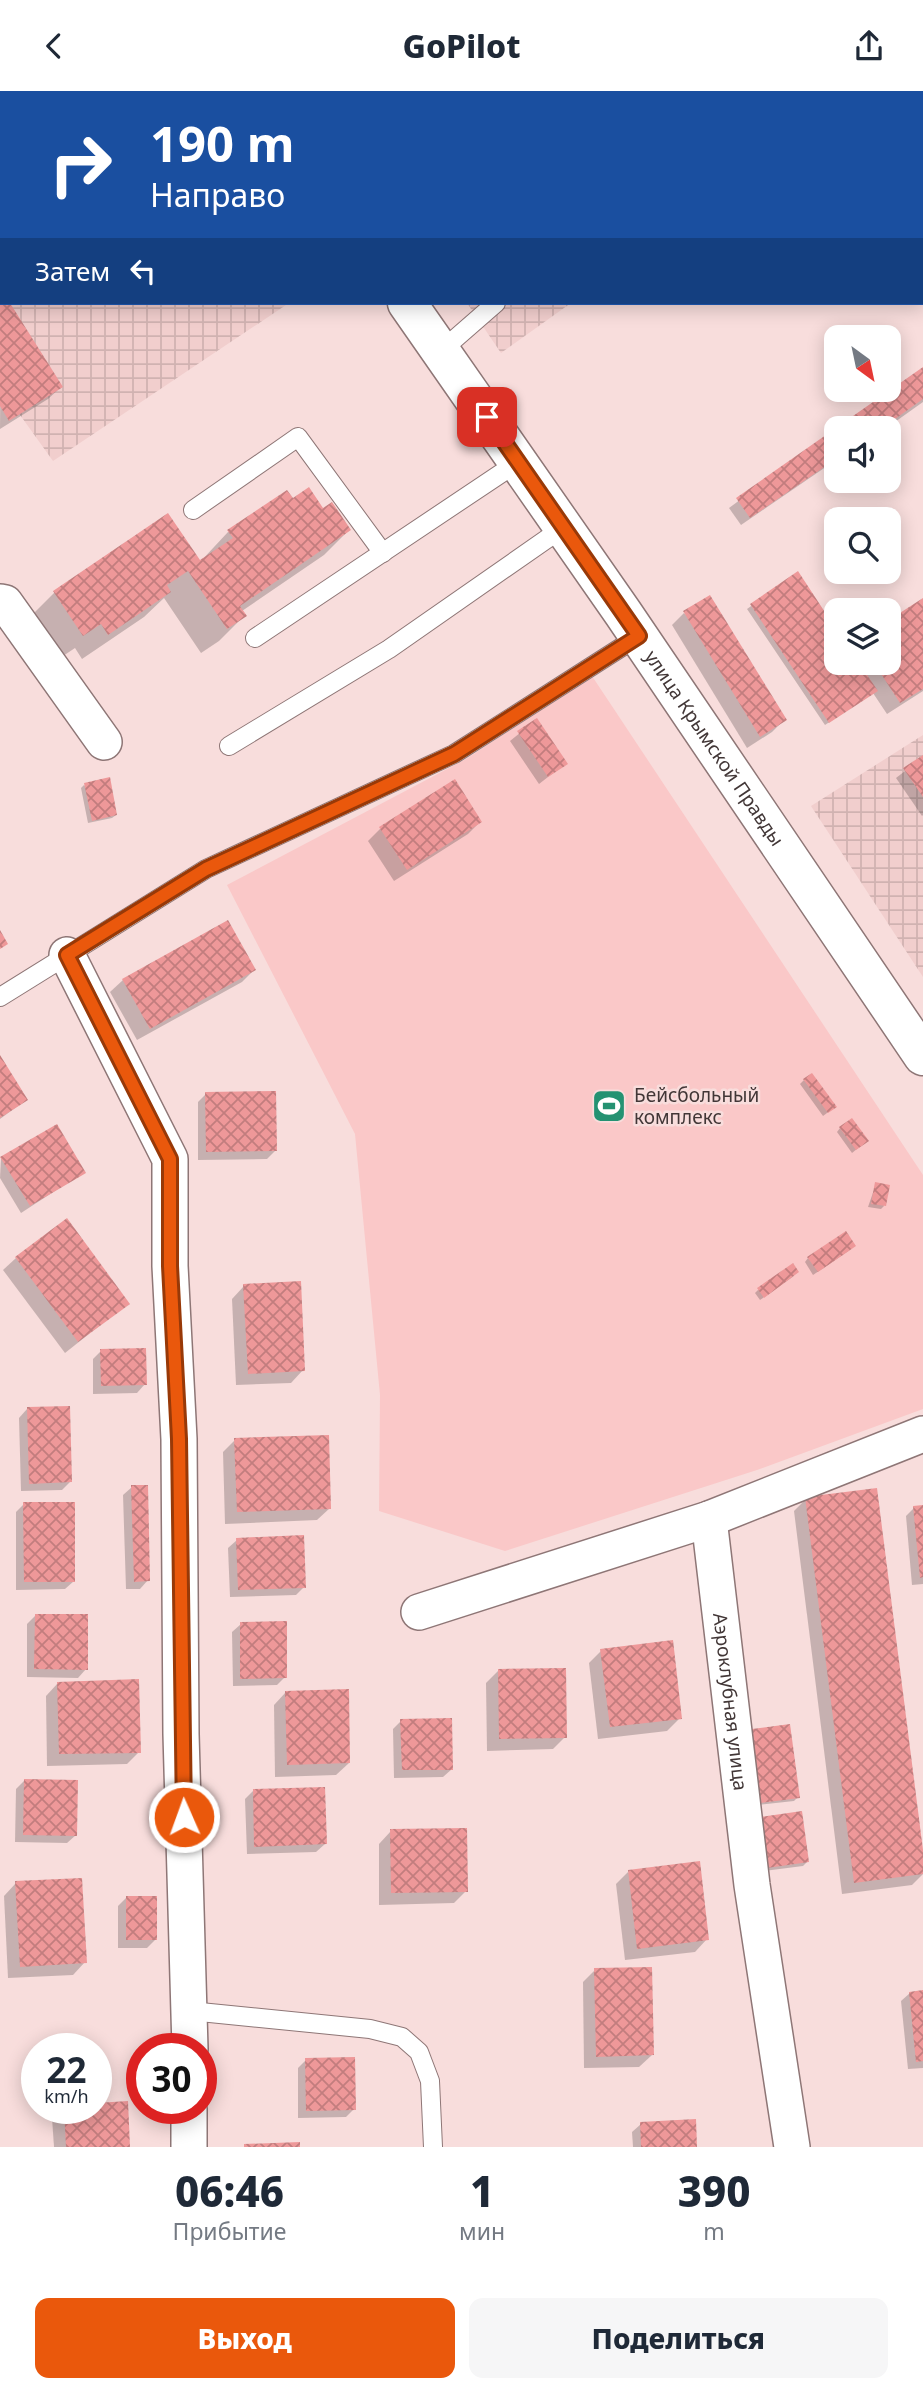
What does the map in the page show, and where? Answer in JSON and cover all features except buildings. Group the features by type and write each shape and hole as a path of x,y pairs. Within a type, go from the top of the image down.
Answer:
{"street":[{"name":"улица Крымской Правды","path":"408,305 639,636 923,1056"},
{"path":"0,602 5,603 104,741"},
{"path":"67,955 170,1159 170,1266 179,1439 181,1734 190,2033"},
{"path":"419,1612 709,1519 923,1434"},
{"name":"Аэроклубная улица","path":"709,1519 752,1885 792,2147"},
{"path":"189,2124 189,2147"}],"lane":[{"path":"441,351 494,305"},
{"path":"193,510 298,437 383,552"},
{"path":"255,638 518,462"},
{"path":"229,746 389,649 564,527"},
{"path":"0,997 206,869 454,754 639,636"},
{"path":"190,2011 370,2029 402,2037 419,2052 430,2081 433,2147"}],"shaded area":[{"path":"0,305 286,305 53,461 0,387"},
{"path":"468,305 568,305 501,353"},
{"name":"Бейсбольный комплекс","path":"592,676 923,1175 923,1409 757,1470 505,1551 379,1511 380,1395 355,1134 227,885 466,759"},
{"path":"923,735 923,977 811,806"}],"place":[{"name":"Бейсбольный комплекс","path":"609,1106"}],"route":[{"path":"184,1817 179,1439 170,1266 170,1159 67,955 206,869 454,754 639,636 487,417"}]}
